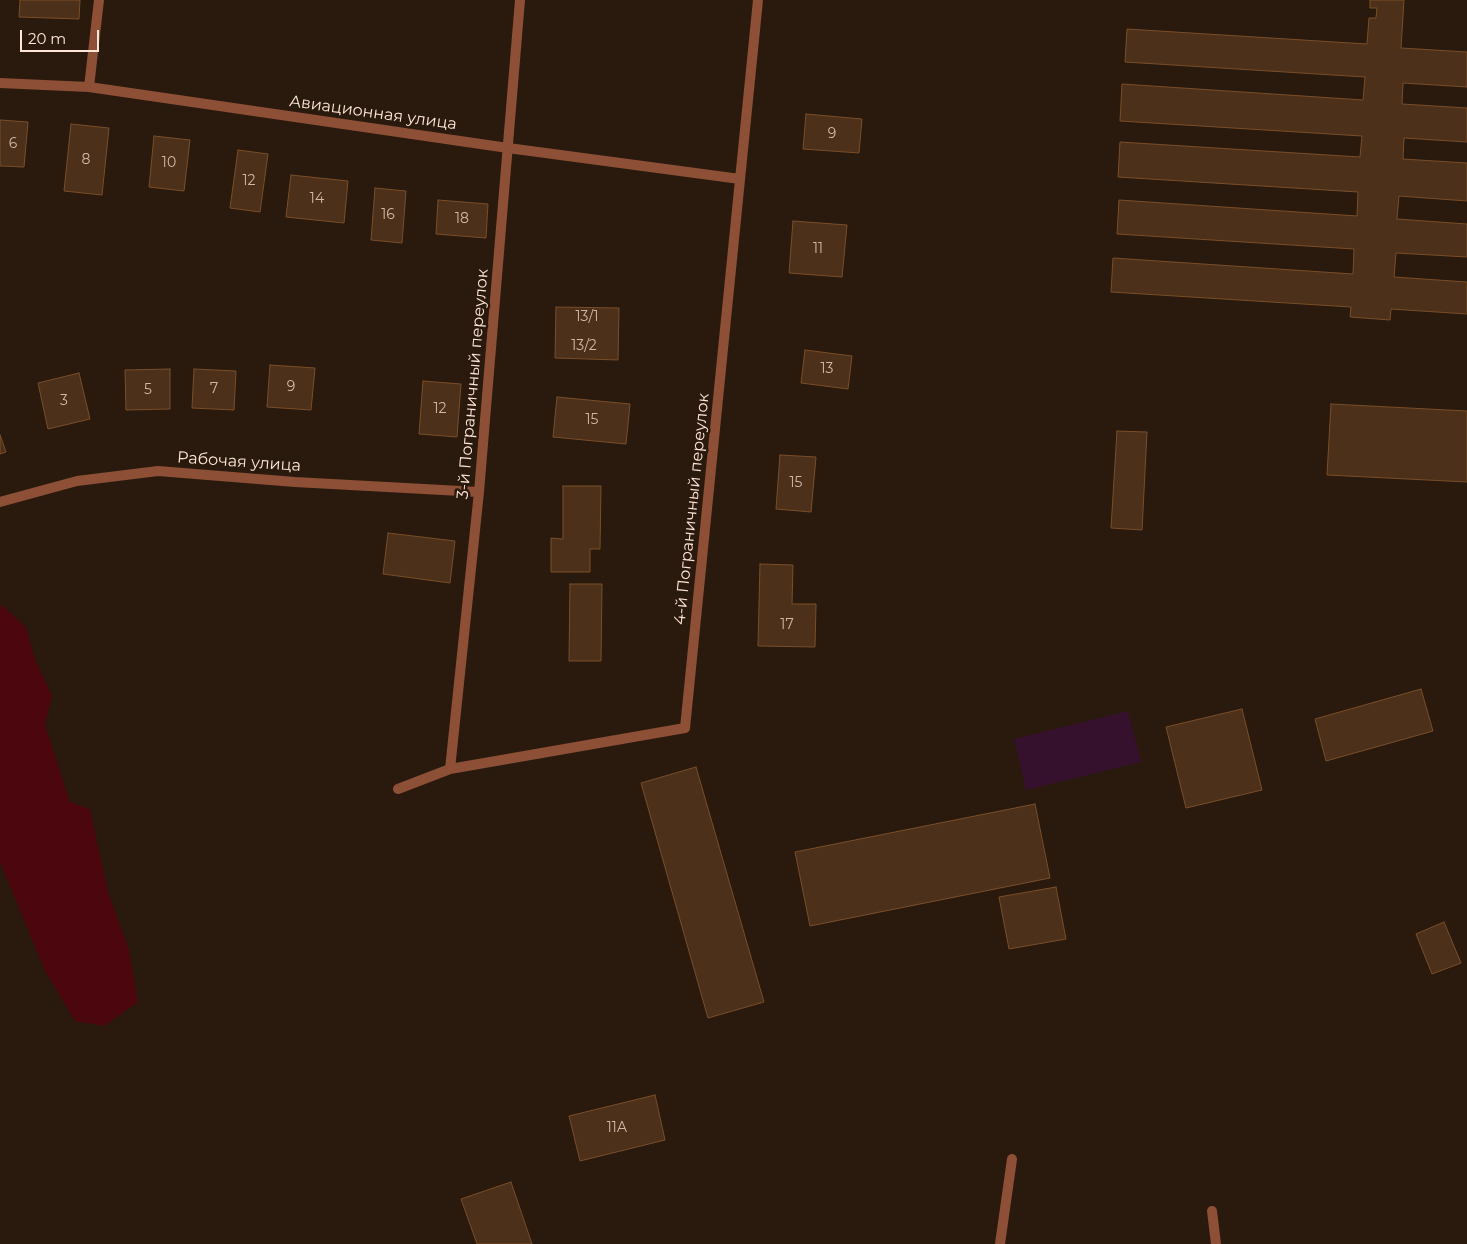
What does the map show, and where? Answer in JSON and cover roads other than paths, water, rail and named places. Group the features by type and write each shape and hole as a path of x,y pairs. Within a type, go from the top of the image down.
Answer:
{"street":[{"path":"89,87 99,0"},
{"name":"3-й Пограничный переулок","path":"450,769 479,492 520,0"},
{"name":"4-й Пограничный переулок","path":"398,789 450,769 685,728 758,0"},
{"name":"Авиационная улица","path":"0,83 89,87 508,148 740,179"},
{"name":"Рабочая улица","path":"0,502 77,481 158,471 295,482 479,492"},
{"path":"1000,1244 1012,1158"},
{"path":"1212,1211 1216,1244"}]}
